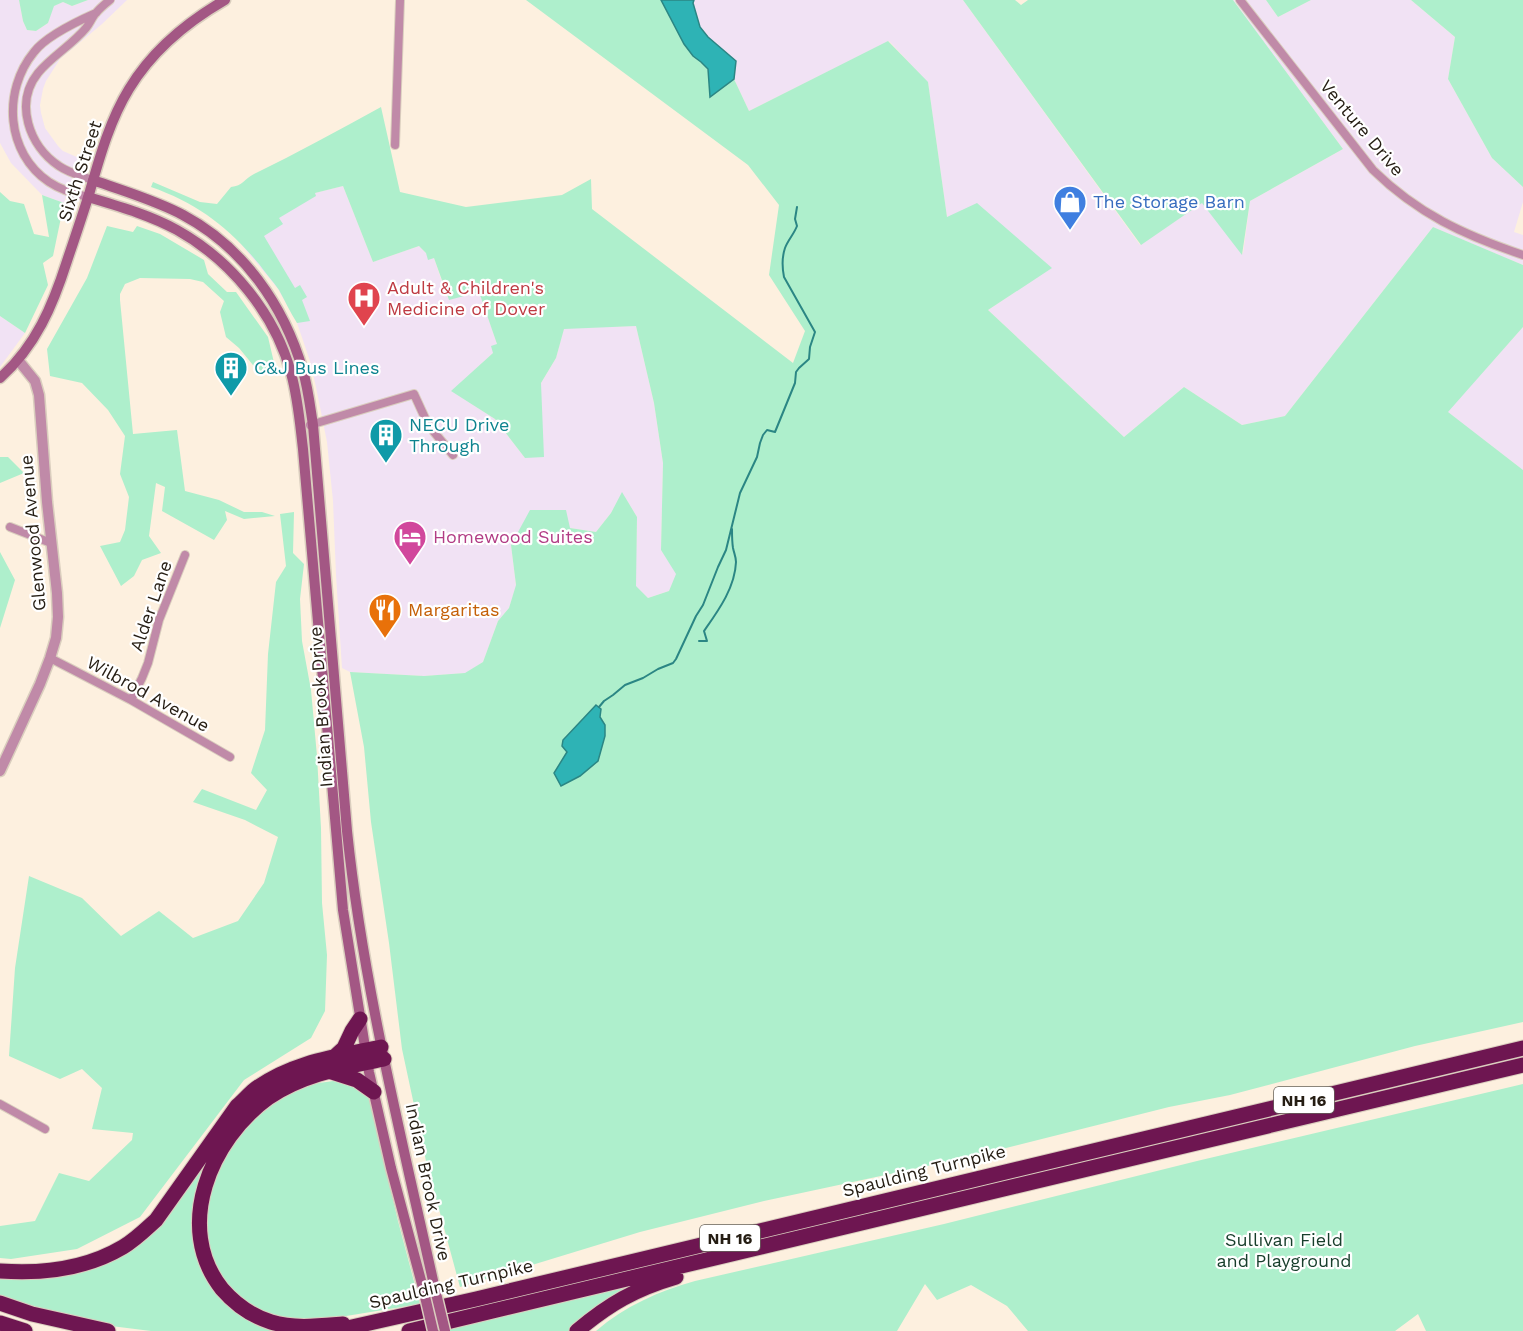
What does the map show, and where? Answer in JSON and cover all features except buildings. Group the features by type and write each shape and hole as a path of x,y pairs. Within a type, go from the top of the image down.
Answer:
{"highway":[{"path":"331,1065 344,1048 360,1019"},
{"name":"Spaulding Turnpike","path":"334,1331 1523,1048"},
{"path":"376,1322 300,1327 279,1324 259,1317 233,1300 219,1284 208,1265 201,1244 199,1223 201,1201 208,1176 221,1150 246,1117 275,1094 331,1065 383,1053"},
{"path":"0,1271 59,1270 123,1247 156,1220 232,1113 253,1091 288,1070 312,1062 331,1065 374,1092"},
{"name":"Spaulding Turnpike","path":"409,1331 1523,1065"},
{"path":"576,1331 623,1298 656,1283 708,1266 733,1254"},
{"path":"0,1303 32,1314 108,1331"},
{"path":"0,1323 25,1331"}],"main road":[{"name":"Sixth Street","path":"0,378 18,360 48,313 123,98 154,55 175,36 225,0"},
{"name":"Indian Brook Drive","path":"93,180 168,208 195,222 231,250 268,292 294,345 307,385 313,424 350,859 368,982 428,1286 433,1331"},
{"name":"Indian Brook Drive","path":"88,197 137,213 178,231 201,245 232,273 260,306 282,345 293,379 300,427 343,910 360,1019 391,1168 428,1286 445,1331"}],"street":[{"path":"93,180 62,169 44,154 29,128 26,108 30,87 37,73 86,28 96,13 110,0"},
{"path":"395,145 400,0"},
{"name":"Venture Drive","path":"1240,0 1373,170 1390,187 1428,214 1452,227 1523,255"},
{"path":"88,197 55,186 34,169 18,145 13,107 16,87 24,66 35,50 67,28 96,13"},
{"name":"Glenwood Avenue","path":"0,771 50,658 56,638 58,616 38,387 31,374 18,360"},
{"path":"300,427 414,394 425,418 453,455"},
{"path":"10,527 51,543"},
{"name":"Alder Lane","path":"131,700 148,663 162,611 185,555"},
{"name":"Wilbrod Avenue","path":"50,658 131,700 230,757"},
{"path":"0,1104 45,1129"}],"shaded area":[{"path":"0,0 19,0 27,30 36,31 48,23 53,6 63,2 72,6 88,0 127,0 60,59 43,89 40,105 45,128 63,151 79,158 64,203 42,195 11,163 0,143"},
{"path":"694,0 963,0 1140,245 1203,202 1243,254 1250,201 1343,149 1233,0 1266,0 1278,17 1311,0 1411,0 1455,37 1448,79 1492,158 1523,187 1523,202 1514,232 1523,235 1523,265 1433,227 1285,416 1242,425 1184,387 1124,437 988,310 1051,268 947,217 928,83 889,41 749,111 734,79 736,61 700,27"},
{"path":"343,186 373,262 419,246 434,258 447,297 479,291 497,344 493,353 452,391 495,419 525,458 541,412 541,383 556,358 564,328 636,326 654,403 663,463 661,550 677,574 669,591 648,598 635,586 637,517 622,493 611,513 596,532 570,528 511,545 516,586 509,608 498,621 483,662 466,673 424,676 350,672 342,668 333,501 327,442 310,361 297,323 278,289 241,244 279,202"},
{"path":"0,316 25,333 0,367"},
{"path":"1523,327 1523,470 1447,412"}],"green space":[{"path":"19,0 88,0 72,6 63,2 54,6 48,23 36,31 27,30"},
{"path":"526,0 661,0 684,44 693,56 708,69 710,97 734,79 749,111 888,41 928,82 947,217 977,203 1052,268 988,310 1124,437 1184,387 1242,425 1285,416 1433,227 1523,265 1523,327 1448,412 1523,470 1523,1022 1415,1046 1230,1095 1169,1107 974,1156 764,1201 640,1232 460,1287 426,1161 402,1049 371,822 364,747 350,672 424,676 465,673 483,662 498,621 509,608 516,585 511,545 530,510 566,510 570,528 596,532 611,513 622,492 637,517 636,586 648,598 669,591 676,574 661,550 663,463 654,403 636,326 564,329 556,358 541,383 544,457 525,458 495,419 451,391 493,353 491,346 497,344 479,292 449,300 434,258 428,260 426,253 419,246 373,262 343,186 315,193 316,196 279,218 283,224 264,236 295,288 300,285 307,297 302,300 310,321 297,323 277,287 236,239 197,209 168,193 151,187 153,182 200,202 217,204 231,187 381,107 400,192 466,207 562,195 591,179 592,209 793,363 805,331 769,275 779,205 748,165"},
{"path":"963,0 1015,0 1021,5 1028,0 1233,0 1343,149 1250,201 1242,255 1202,203 1141,245"},
{"path":"1266,0 1311,0 1278,17"},
{"path":"1411,0 1523,0 1523,187 1492,158 1448,79 1455,37"},
{"path":"0,192 10,201 24,204 34,234 49,237 42,195 64,203 53,256 43,263 48,285 25,333 0,316"},
{"path":"107,226 133,232 137,226 160,234 204,260 208,274 227,292 236,292 268,337 275,367 262,376 239,348 226,337 220,312 224,301 203,282 190,279 140,278 125,284 120,300 133,434 177,430 185,491 219,500 244,512 262,512 275,516 244,519 225,511 227,520 214,540 162,511 165,487 156,483 149,536 161,553 142,560 134,576 121,586 100,546 120,542 125,530 129,497 120,474 125,436 108,410 82,383 50,376 47,349 87,278"},
{"path":"0,457 8,457 24,473 0,483"},
{"path":"294,512 293,553 304,564 300,599 302,641 311,690 317,756 322,903 327,955 325,1011 311,1038 244,1080 140,1217 77,1249 11,1259 0,1258 0,1226 35,1221 59,1173 89,1181 132,1140 133,1133 92,1129 102,1088 82,1069 60,1079 9,1056 15,968 29,876 82,898 121,936 159,911 193,938 238,921 264,883 278,837 245,820 193,802 202,789 256,810 267,790 251,773 265,730 268,654 276,582 286,566 280,514"},
{"path":"0,552 15,580 0,628"},
{"path":"333,1081 354,1083 369,1097 420,1304 303,1323 283,1321 237,1299 212,1264 204,1214 220,1163 241,1131 270,1105 292,1091 312,1084"},
{"name":"Sullivan Field and Playground","path":"1523,1084 1523,1331 1426,1331 1418,1314 1395,1331 1028,1331 1007,1306 971,1285 937,1300 925,1284 897,1331 596,1331 643,1300 695,1281 944,1224"},
{"path":"279,1087 206,1173 207,1270 276,1331 151,1331 111,1326 0,1298 0,1278 127,1247 241,1111 265,1090"},
{"path":"633,1285 572,1331 450,1331 450,1329"}],"water":[{"path":"661,0 694,0 700,27 736,61 734,79 710,97 708,69 693,56 684,44"},
{"path":"596,705 601,709 600,717 605,725 605,736 598,761 580,776 561,786 554,773 567,752 562,746 563,740"}],"waterway":[{"path":"599,707 625,685 673,663 676,659 703,605 726,550 740,493 757,457 763,435 767,430 775,432 795,383 796,372 809,359 815,332 784,277 783,270 785,248 797,226 795,219 797,207"},
{"path":"699,641 707,641 704,631 725,599 733,581 736,562 732,529"}],"place":[{"name":"The Storage Barn","path":"1070,231"},
{"name":"Adult & Children's Medicine of Dover","path":"364,327"},
{"name":"C&J Bus Lines","path":"231,397"},
{"name":"NECU Drive Through","path":"386,464"},
{"name":"Homewood Suites","path":"410,566"},
{"name":"Margaritas","path":"385,639"}]}
